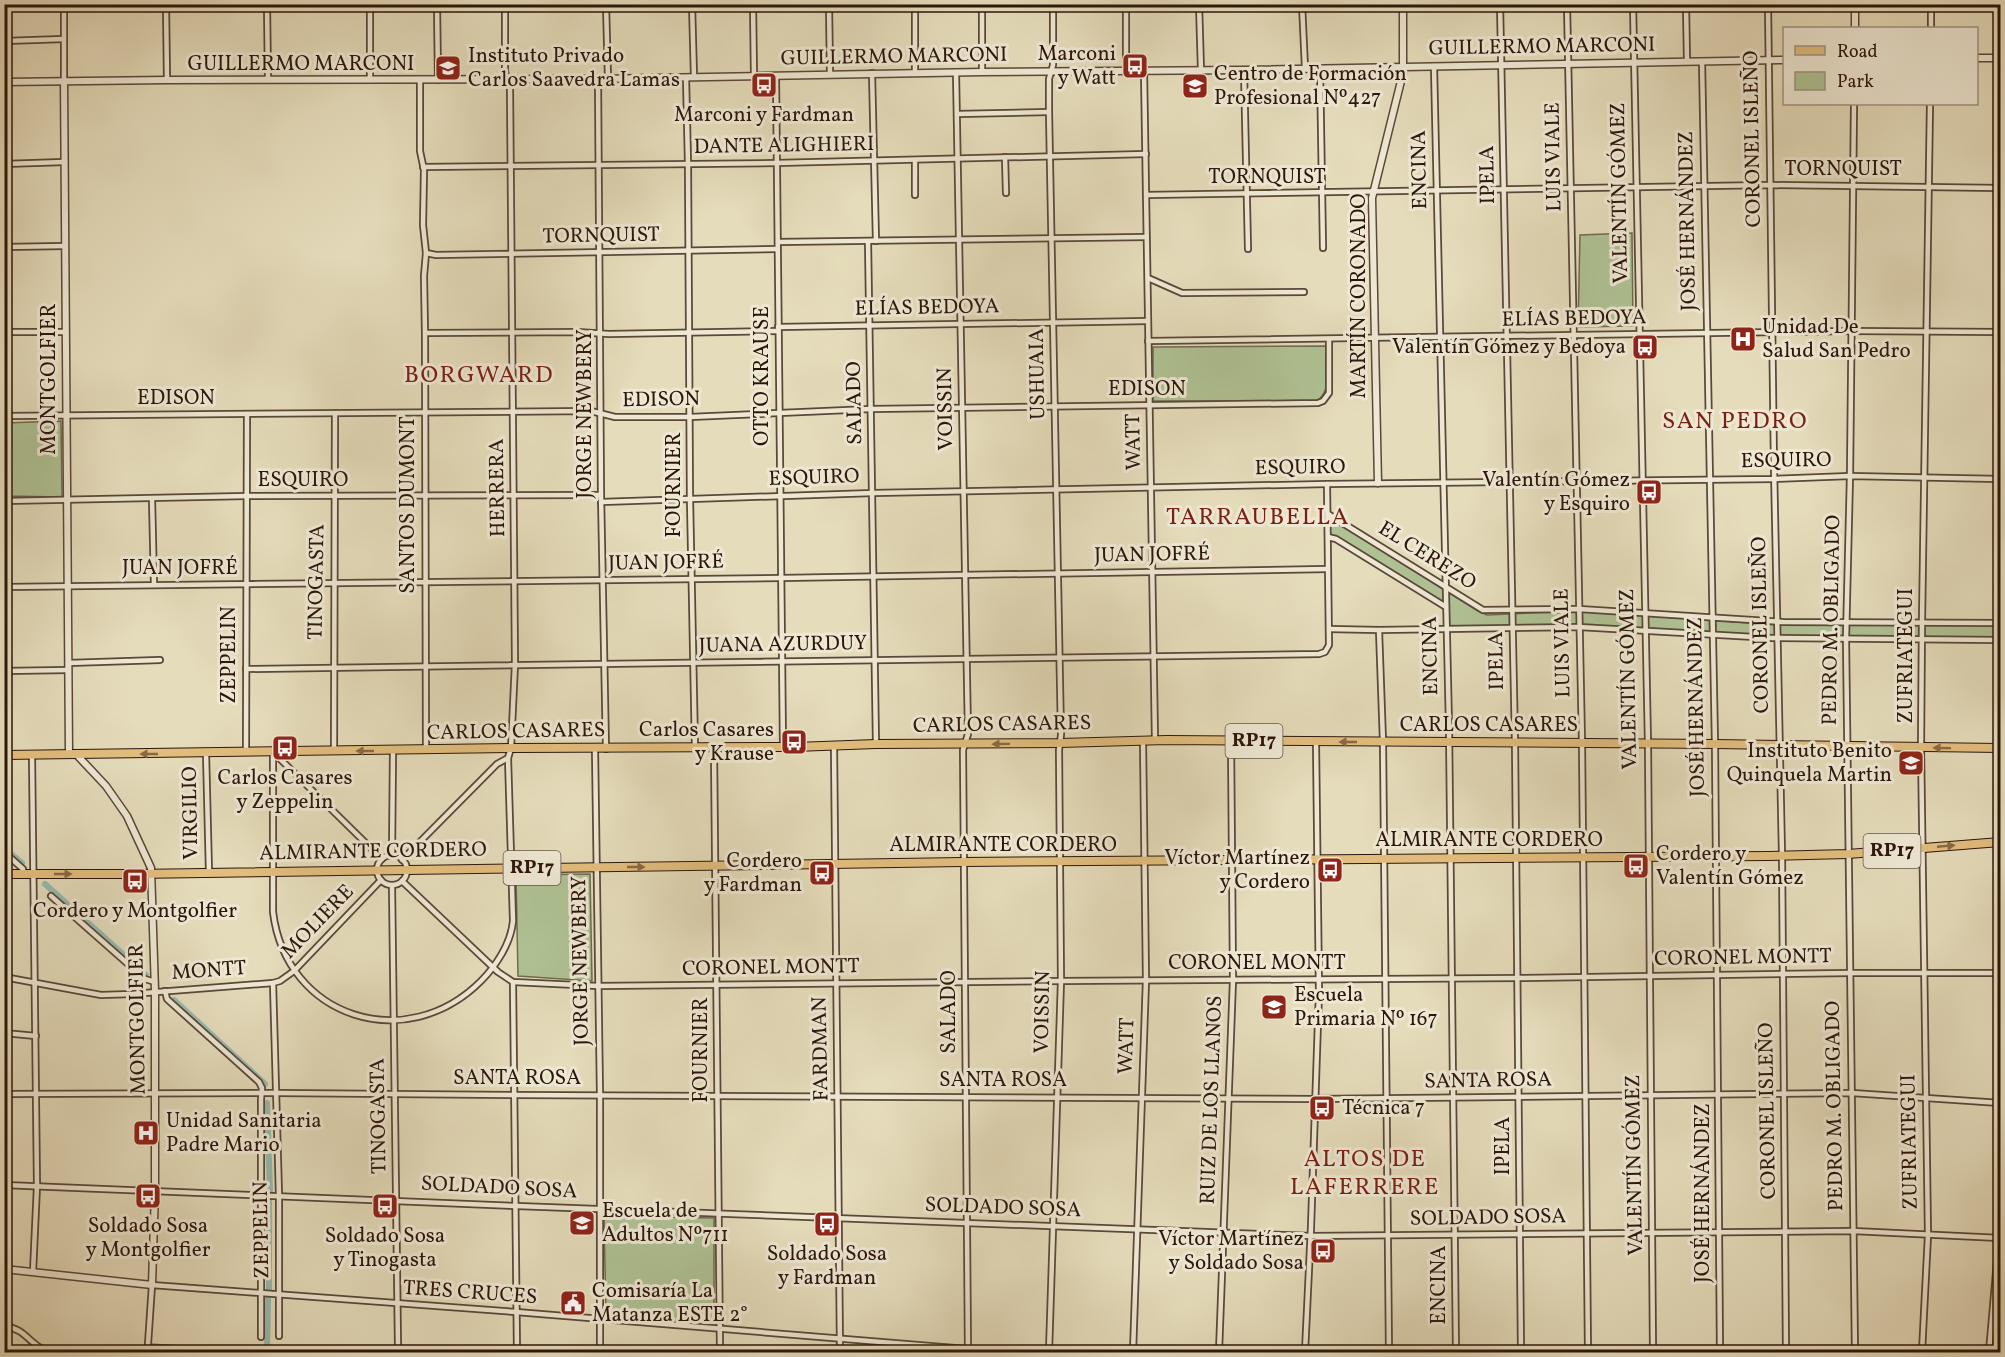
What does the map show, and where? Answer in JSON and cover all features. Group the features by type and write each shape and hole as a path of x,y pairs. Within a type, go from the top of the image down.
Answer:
{"main road":[{"name":"CARLOS CASARES","path":"4,755 511,748 714,748 1155,740 2001,748"},
{"name":"ALMIRANTE CORDERO","path":"4,874 1848,854 2001,842"}],"street":[{"name":"MONTGOLFIER","path":"64,4 68,667 73,754 106,786 123,809 150,863 152,873 155,982 155,1191 148,1344"},
{"path":"166,4 167,80"},
{"path":"267,4 268,80"},
{"path":"370,4 370,80"},
{"path":"437,4 438,80"},
{"name":"HERRERA","path":"494,968 512,928 508,758 511,748 515,664 515,496 510,89 505,71 505,4"},
{"path":"606,4 608,79"},
{"path":"692,4 694,77"},
{"path":"753,4 754,76"},
{"path":"829,4 830,74"},
{"path":"915,4 915,73"},
{"path":"982,4 982,72"},
{"name":"USHUAIA","path":"1053,4 1053,65 1049,79 1049,112 1060,743"},
{"path":"1126,4 1126,70"},
{"path":"1199,4 1201,70"},
{"path":"1302,4 1305,68"},
{"name":"MARTÍN CORONADO","path":"1378,483 1373,192 1404,66 1404,4"},
{"name":"IPELA","path":"1500,4 1517,858 1521,1353"},
{"name":"LUIS VIALE","path":"1567,4 1582,743 1588,1353"},
{"name":"VALENTÍN GÓMEZ","path":"1633,4 1648,744 1653,1353"},
{"path":"1686,4 1687,61"},
{"name":"CORONEL ISLEÑO","path":"1768,4 1774,479 1782,855 1786,1353"},
{"path":"1854,4 1854,27"},
{"path":"1931,4 1931,27"},
{"path":"4,41 64,39"},
{"path":"1978,58 2001,58"},
{"name":"GUILLERMO MARCONI","path":"4,82 608,79 1783,60"},
{"name":"JOSÉ HERNÁNDEZ","path":"1702,61 1708,479 1713,634 1720,1353"},
{"name":"ENCINA","path":"1434,66 1449,741 1455,1353"},
{"path":"1320,68 1323,248"},
{"name":"WATT","path":"1144,70 1155,740"},
{"path":"1244,70 1248,249"},
{"name":"VOISSIN","path":"956,72 968,734 964,744"},
{"path":"872,74 876,241"},
{"name":"OTTO KRAUSE","path":"776,76 783,747"},
{"name":"FOURNIER","path":"686,77 695,748"},
{"name":"JORGE NEWBERY","path":"597,79 606,749"},
{"name":"SANTOS DUMONT","path":"420,81 420,151 423,167 423,225 426,253 424,268 426,750"},
{"name":"PEDRO M. OBLIGADO","path":"1854,105 1846,639 1855,1353"},
{"name":"ZUFRIATEGUI","path":"1922,1353 1928,1234 1921,747 1930,105"},
{"path":"957,114 1049,112"},
{"name":"DANTE ALIGHIERI","path":"423,167 776,163 1146,154"},
{"path":"1005,157 1006,193"},
{"path":"915,160 915,195"},
{"path":"4,164 64,162"},
{"name":"TORNQUIST","path":"1146,195 1770,185 2001,188"},
{"path":"778,242 1146,237"},
{"name":"SALADO","path":"868,241 876,744"},
{"path":"4,247 65,246"},
{"name":"TORNQUIST","path":"426,253 436,255 777,249"},
{"path":"1148,278 1182,293 1304,292"},
{"name":"ELÍAS BEDOYA","path":"425,333 688,333 870,325 1148,321"},
{"path":"4,332 65,332"},
{"name":"ELÍAS BEDOYA","path":"1148,341 1706,332 2001,332"},
{"name":"EDISON","path":"4,416 591,411 615,417 690,417 871,409 1318,403 1323,401 1329,393 1329,339"},
{"name":"ZEPPELIN","path":"246,752 247,414"},
{"name":"TINOGASTA","path":"334,751 335,414"},
{"name":"ESQUIRO","path":"601,502 873,493 1378,483 1774,479 1850,476 2001,479"},
{"path":"1327,484 1329,629 1579,627 1778,639 2001,640"},
{"name":"ESQUIRO","path":"4,501 247,496 601,495"},
{"path":"152,498 154,584"},
{"name":"EL CEREZO","path":"1328,514 1484,610 1512,610"},
{"path":"1328,537 1336,539 1446,607"},
{"name":"JUAN JOFRÉ","path":"4,587 781,578 1328,568"},
{"path":"1512,610 1579,609 1777,622 2001,622"},
{"name":"JUANA AZURDUY","path":"246,669 1319,654 1327,649 1329,629"},
{"path":"1379,630 1383,742 1389,1353"},
{"path":"4,671 160,660"},
{"name":"WATT","path":"1133,1353 1146,980 1143,741"},
{"name":"RUIZ DE LOS LLANOS","path":"1219,1353 1233,980 1231,741"},
{"path":"1305,1353 1319,980 1316,742"},
{"name":"VOISSIN","path":"1049,1353 1061,981 1060,743"},
{"name":"SALADO","path":"964,744 968,1351"},
{"name":"FARDMAN","path":"834,746 840,1353"},
{"name":"FOURNIER","path":"714,748 720,1353"},
{"name":"JORGE NEWBERY","path":"595,749 600,1095 600,1353"},
{"path":"392,856 393,751"},
{"path":"273,752 382,859"},
{"path":"273,752 275,924 282,948 294,971 311,989 338,1007 372,1019 410,1020 441,1010 466,995 494,968"},
{"name":"VIRGILIO","path":"206,753 209,872"},
{"path":"33,755 37,1186 33,1272"},
{"path":"402,860 497,764 508,758"},
{"path":"4,852 23,869 23,873"},
{"path":"392,856 402,860 406,869 402,881 392,885 381,880 377,870 382,859 392,856"},
{"name":"MOLIERE","path":"275,1016 273,983 294,971 381,880"},
{"path":"402,881 502,976 513,981 518,1353"},
{"name":"TINOGASTA","path":"392,885 398,1346"},
{"path":"51,896 145,979 155,982"},
{"name":"CORONEL MONTT","path":"513,981 598,986 2001,973"},
{"name":"MONTT","path":"4,977 92,994 132,994 273,983"},
{"path":"1989,1353 2000,1238 2001,981"},
{"path":"165,990 167,999 259,1082 262,1088 261,1093"},
{"name":"ZEPPELIN","path":"275,1016 279,1336"},
{"path":"4,1033 36,1036"},
{"name":"SANTA ROSA","path":"4,1094 276,1092 1315,1099 1852,1094 2000,1103"},
{"name":"ZEPPELIN","path":"261,1093 261,1337"},
{"name":"SOLDADO SOSA","path":"4,1185 1311,1236 1853,1232 2000,1238"},
{"name":"TRES CRUCES","path":"4,1269 152,1286 516,1312 1004,1353"},
{"path":"4,1326 18,1329 35,1345 46,1351"}],"green space":[{"path":"1632,233 1633,326 1578,327 1580,235"},
{"path":"1326,346 1327,384 1325,391 1316,401 1153,401 1153,347"},
{"path":"61,421 62,497 5,496 5,423"},
{"path":"1327,516 1487,615 1578,611 1779,625 2000,625 2000,639 1777,636 1575,625 1448,627 1446,607 1441,601 1337,539 1328,537"},
{"path":"590,874 592,981 518,976 516,875"},
{"path":"604,1216 714,1218 714,1322 606,1317"},
{"path":"148,1344 293,1352 143,1352"}],"waterway":[{"path":"4,848 22,863"},
{"path":"45,884 146,975"},
{"path":"174,1000 265,1084"},
{"path":"267,1103 270,1190"},
{"path":"269,1201 269,1289"},
{"path":"267,1350 268,1299"},
{"path":"264,1352 267,1350 310,1352"}],"place":[{"name":"Marconi y Watt","path":"1135,66"},
{"name":"Instituto Privado Carlos Saavedra Lamas","path":"448,68"},
{"name":"Marconi y Fardman","path":"764,85"},
{"name":"Centro de Formación Profesional Nº427","path":"1195,86"},
{"name":"Unidad De Salud San Pedro","path":"1743,339"},
{"name":"Valentín Gómez y Bedoya","path":"1645,347"},
{"name":"Valentín Gómez y Esquiro","path":"1649,492"},
{"name":"Carlos Casares y Krause","path":"794,742"},
{"name":"Carlos Casares y Zeppelin","path":"285,748"},
{"name":"Instituto Benito Quinquela Martin","path":"1911,763"},
{"name":"Cordero y Valentín Gómez","path":"1636,866"},
{"name":"Víctor Martínez y Cordero","path":"1330,870"},
{"name":"Cordero y Fardman","path":"822,873"},
{"name":"Cordero y Montgolfier","path":"135,881"},
{"name":"Escuela Primaria Nº 167","path":"1274,1007"},
{"name":"Técnica 7","path":"1322,1108"},
{"name":"Unidad Sanitaria Padre Mario","path":"146,1133"},
{"name":"Soldado Sosa y Montgolfier","path":"148,1196"},
{"name":"Soldado Sosa y Tinogasta","path":"385,1206"},
{"name":"Escuela de Adultos Nº711","path":"582,1223"},
{"name":"Soldado Sosa y Fardman","path":"827,1224"},
{"name":"Víctor Martínez y Soldado Sosa","path":"1323,1251"},
{"name":"Comisaría La Matanza ESTE 2°","path":"573,1303"}],"district":[{"name":"BORGWARD","path":"479,376"},
{"name":"SAN PEDRO","path":"1735,422"},
{"name":"TARRAUBELLA","path":"1258,518"},
{"name":"ALTOS DE LAFERRERE","path":"1365,1174"}]}
